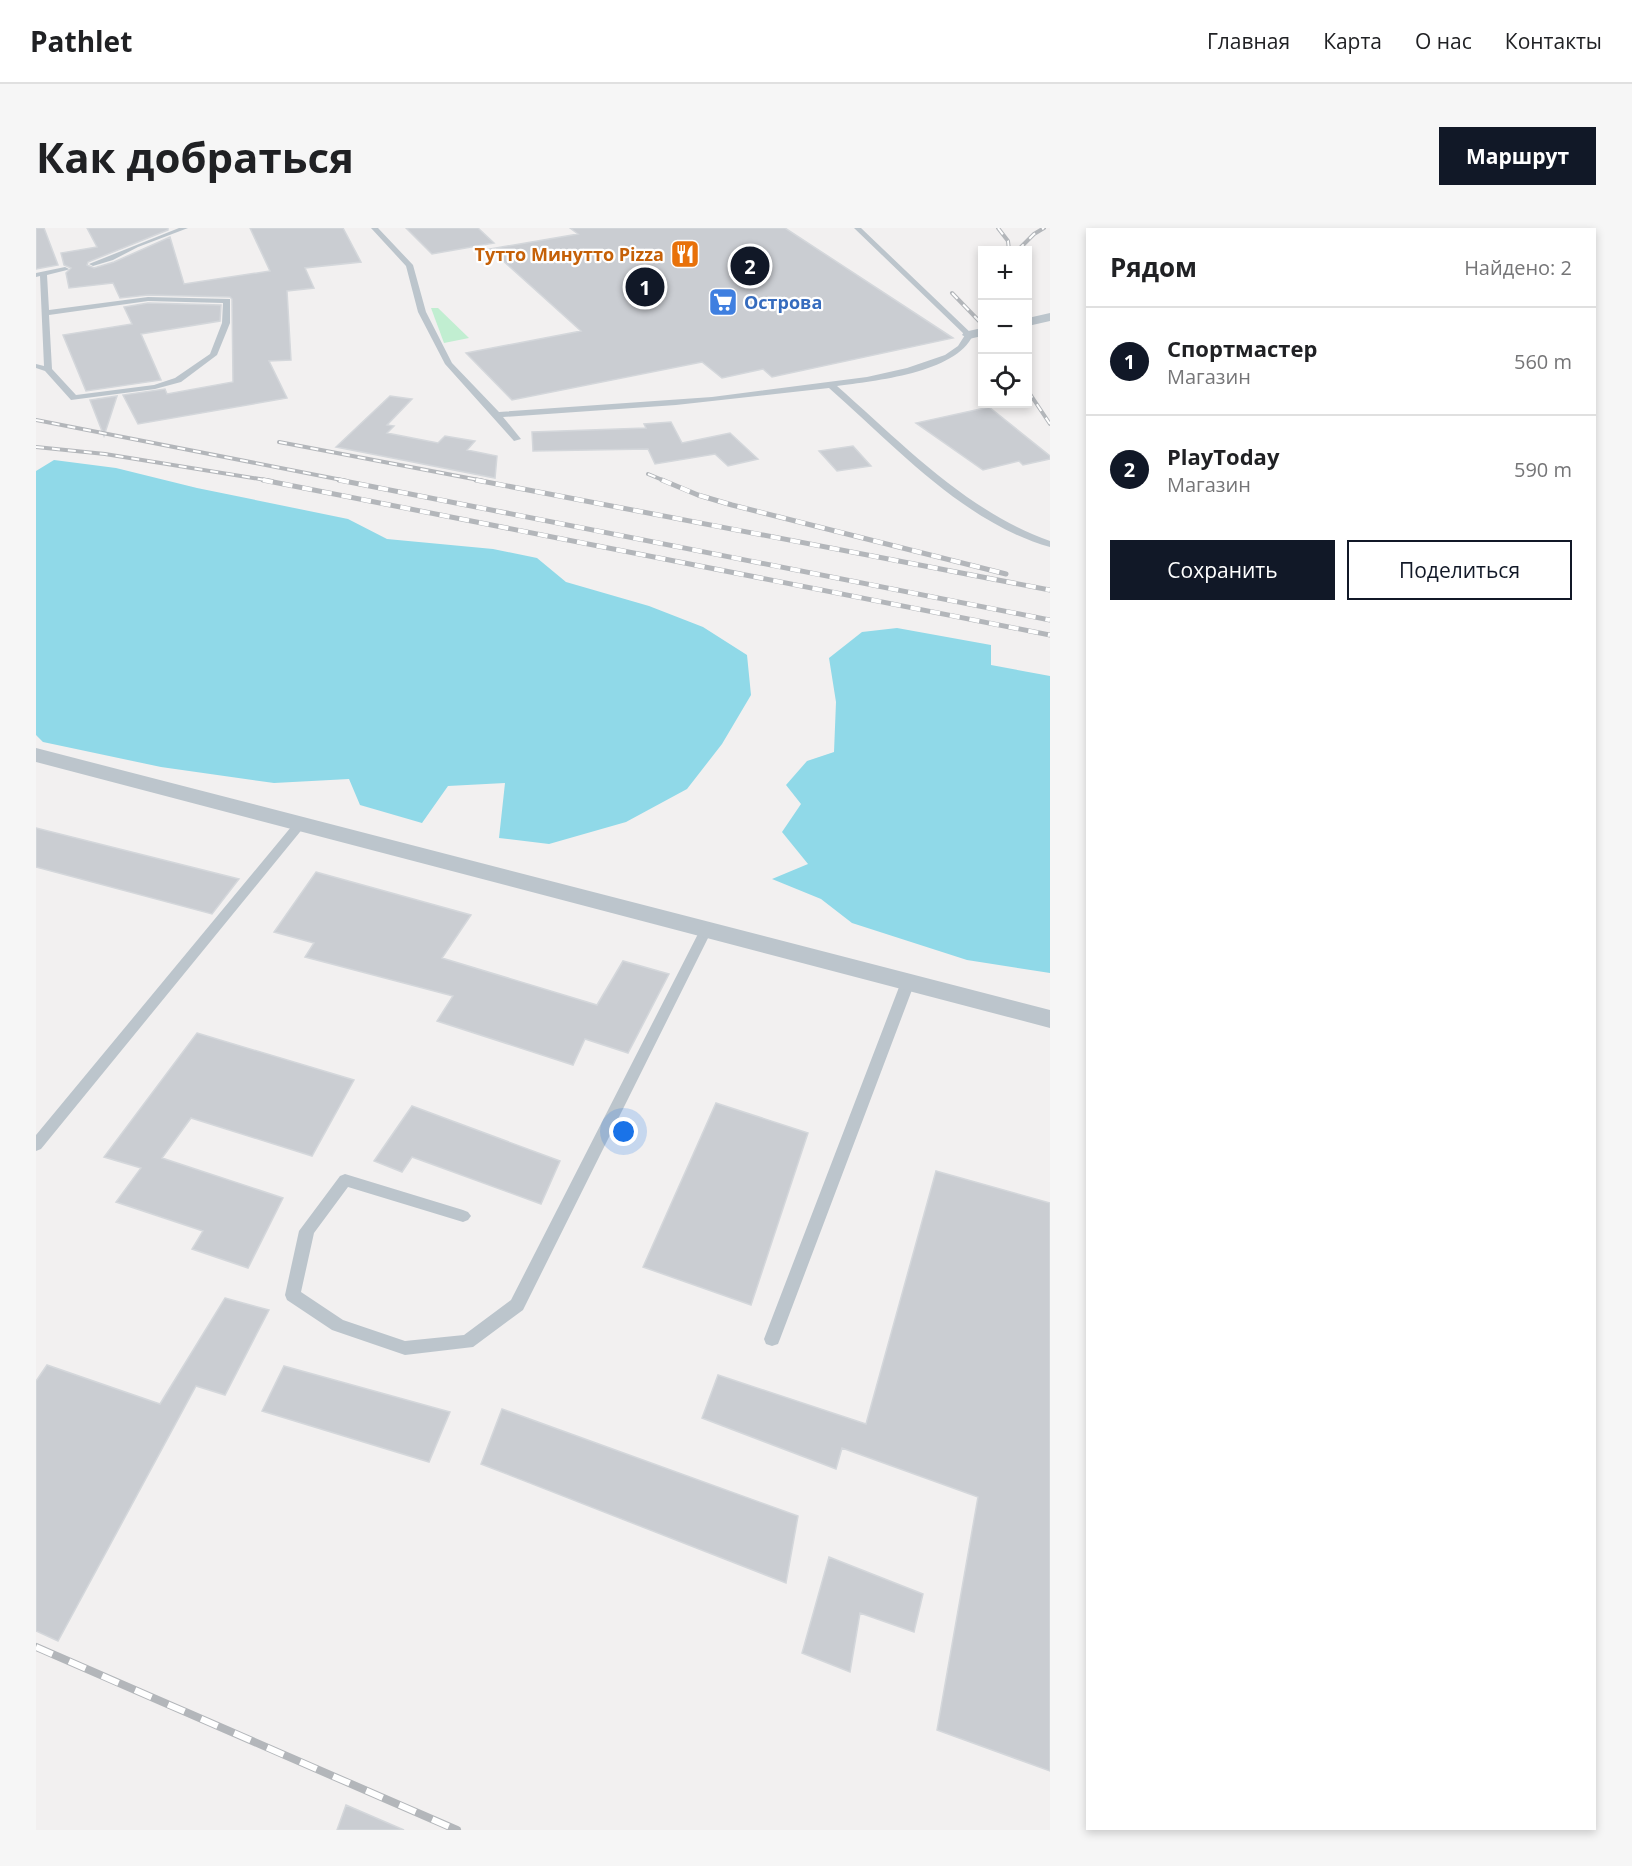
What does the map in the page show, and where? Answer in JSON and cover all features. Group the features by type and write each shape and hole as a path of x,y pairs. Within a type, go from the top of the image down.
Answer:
{"street":[{"path":"1032,321 1050,317"},
{"path":"36,755 1050,1019"}],"lane":[{"path":"93,264 111,259 136,246 184,228"},
{"path":"374,228 409,265 422,312 449,364 497,414 516,439"},
{"path":"497,414 680,402 831,386 912,368 949,357 976,333 857,228"},
{"path":"48,369 40,274 65,269"},
{"path":"36,366 48,369 74,398 155,387 178,380 213,355 226,323 227,302 148,299 44,313"},
{"path":"831,386 944,484 1003,525 1031,540 1050,544"},
{"path":"36,1145 300,824"},
{"path":"463,1216 345,1180 307,1231 293,1294 338,1326 405,1348 467,1342 517,1305 706,930"},
{"path":"772,1339 908,982"}],"green space":[{"path":"431,308 438,308 469,338 444,343"}],"water":[{"path":"54,460 116,468 197,488 348,519 387,539 493,549 537,558 566,582 649,606 703,627 747,655 751,695 722,744 687,789 626,822 549,844 499,838 505,783 448,786 422,823 360,805 349,779 274,783 161,767 43,742 36,735 36,471"},
{"path":"897,628 991,645 991,665 1050,676 1050,973 967,960 852,923 821,899 772,879 808,864 782,832 801,804 786,785 807,761 834,752 836,702 829,658 862,632"}],"building":[{"path":"36,228 44,228 58,265 36,269"},
{"path":"87,228 168,228 168,230 88,262 87,265 94,268 114,262 170,237 184,284 270,271 250,228 343,228 361,262 305,268 314,288 287,291 291,360 269,361 287,398 138,424 123,395 165,389 167,394 233,382 232,299 230,297 148,295 120,298 113,283 69,288 66,273 71,268 64,265 61,253 97,247"},
{"path":"406,228 478,228 494,243 432,254"},
{"name":"Острова","path":"570,228 785,228 953,338 772,377 763,369 722,378 702,362 512,400 466,353 581,331 490,249 578,234"},
{"path":"148,303 221,305 220,321 141,334 161,380 86,391 63,335 132,324 124,307"},
{"path":"117,396 104,436 90,400"},
{"path":"390,396 412,399 387,425 394,426 387,433 438,443 445,436 475,441 467,450 497,456 495,478 336,447"},
{"path":"990,408 1050,456 1050,459 1023,465 1019,461 983,470 916,423"},
{"path":"671,422 682,443 730,433 758,459 728,466 715,454 655,464 648,449 533,451 532,432 646,428 644,424"},
{"path":"853,446 871,466 837,471 819,451"},
{"path":"36,828 239,879 212,914 36,867"},
{"path":"316,872 471,915 442,958 597,1005 623,961 669,974 628,1053 585,1039 573,1065 437,1021 453,996 305,957 314,943 274,932"},
{"path":"197,1033 354,1080 312,1156 191,1118 162,1158 283,1198 248,1268 192,1249 203,1231 116,1202 141,1168 104,1157"},
{"path":"716,1103 808,1133 751,1305 643,1267"},
{"path":"412,1106 560,1161 541,1204 412,1157 402,1172 374,1161"},
{"path":"936,1171 1050,1203 1050,1771 937,1730 978,1497 842,1448 836,1469 702,1418 718,1375 866,1424"},
{"path":"225,1298 269,1310 225,1395 196,1386 58,1641 36,1631 36,1381 47,1365 160,1404"},
{"path":"284,1366 450,1412 429,1462 262,1411"},
{"path":"502,1409 798,1516 786,1583 481,1464"},
{"path":"829,1557 923,1594 914,1632 860,1613 850,1672 802,1653"},
{"path":"346,1805 404,1830 337,1830"}],"railway":[{"path":"998,228 1008,241 1009,246"},
{"path":"1022,246 1044,228"},
{"path":"952,293 978,320"},
{"path":"1032,397 1050,424"},
{"path":"36,420 347,481"},
{"path":"279,442 484,481"},
{"path":"36,447 105,454 272,481"},
{"path":"648,474 665,481"},
{"path":"263,480 1050,635"},
{"path":"339,480 1050,620"},
{"path":"476,480 1050,590"},
{"path":"662,480 698,495 732,505 1006,574"},
{"path":"36,1647 457,1830"}],"place":[{"name":"Тутто Минутто Pizza","path":"685,254"},
{"name":"PlayToday","path":"750,266"},
{"name":"Спортмастер","path":"645,287"},
{"name":"Острова","path":"723,302"}]}
